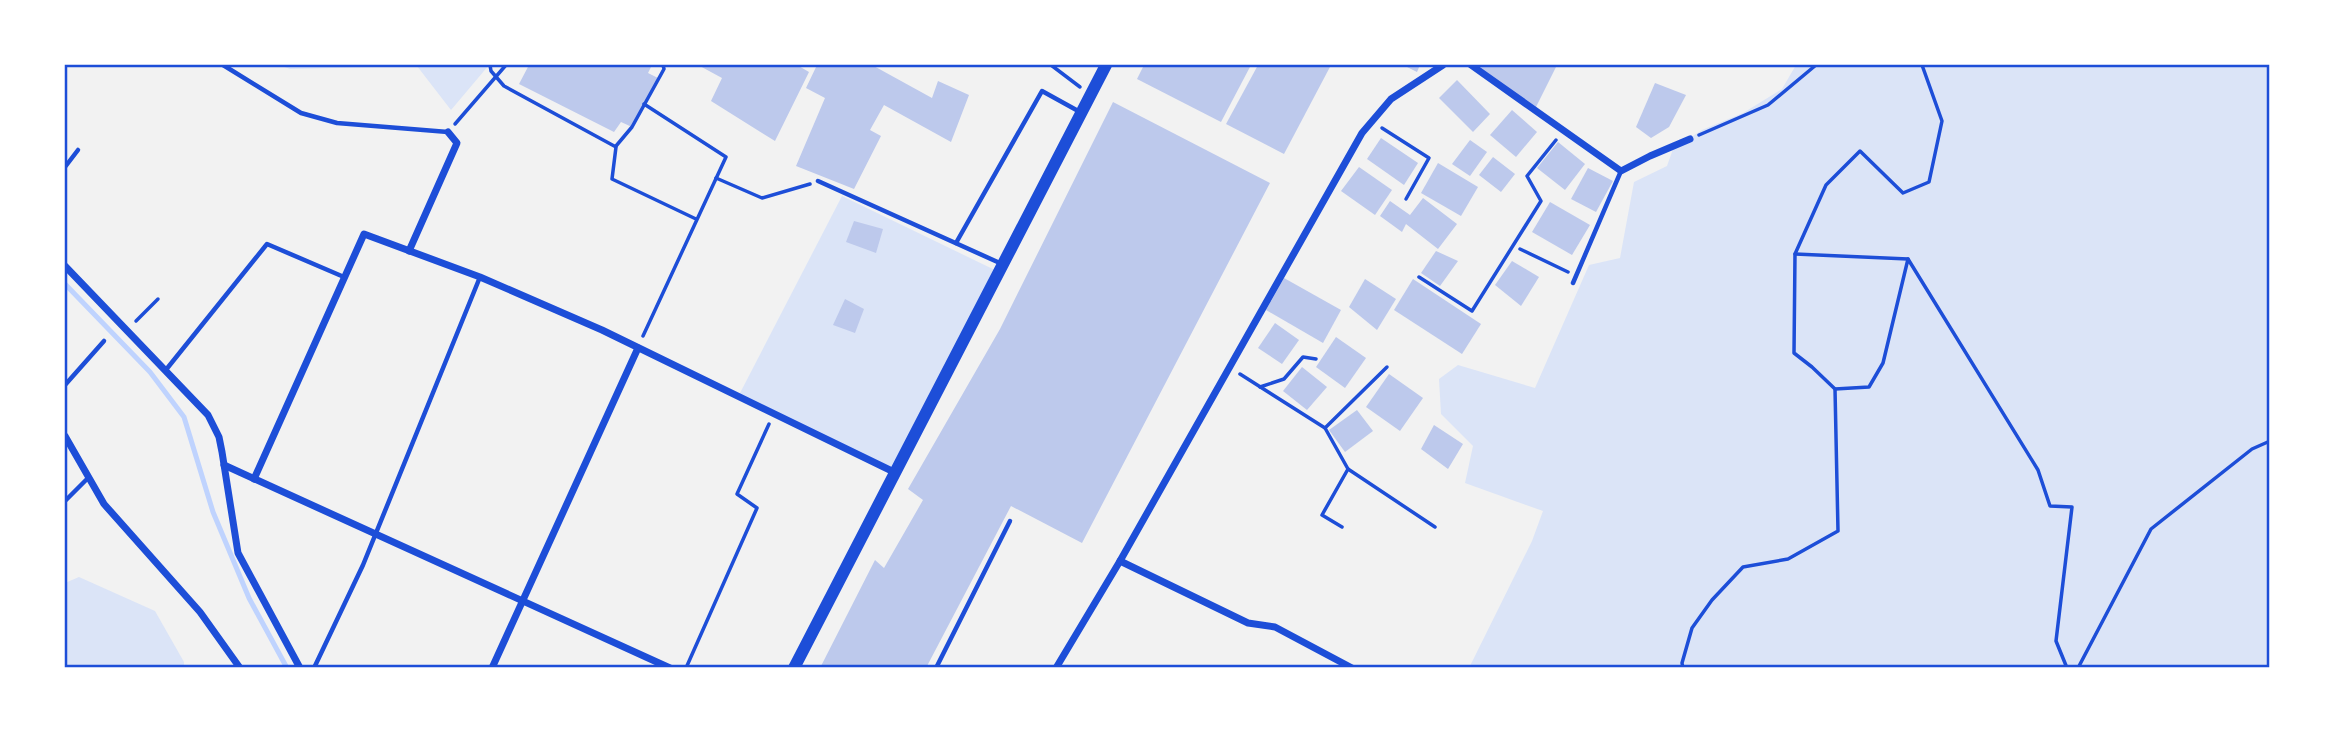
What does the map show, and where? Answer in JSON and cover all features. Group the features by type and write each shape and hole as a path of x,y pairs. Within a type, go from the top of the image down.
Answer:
{"main road":[{"path":"794,668 1106,65"}],"street":[{"path":"1056,668 1120,561 1362,133 1391,99 1443,65"},
{"path":"1471,65 1621,171 1690,139"},
{"path":"409,251 457,144 448,132"},
{"path":"254,479 364,234 480,277 602,330 896,473"},
{"path":"65,266 208,415 219,438 238,553 300,668"},
{"path":"492,668 638,348"},
{"path":"65,436 104,505 200,612 240,668"},
{"path":"224,465 670,668"},
{"path":"1120,561 1248,623 1275,626 1352,668"}],"lane":[{"path":"223,65 301,113 337,123 448,132"},
{"path":"956,243 1042,91 1081,113"},
{"path":"65,167 78,150"},
{"path":"1573,283 1621,171"},
{"path":"818,181 1003,265"},
{"path":"165,371 267,244 344,277"},
{"path":"314,668 375,534 480,277"},
{"path":"65,385 104,341"},
{"path":"65,501 88,478"},
{"path":"936,668 1010,521"}],"path":[{"path":"490,65 491,71 504,86 616,147"},
{"path":"448,132 506,65"},
{"path":"663,65 664,69 632,127 616,147 612,179 696,219"},
{"path":"1051,65 1090,95"},
{"path":"1690,139 1769,105 1816,65"},
{"path":"1683,668 1692,628 1712,600 1743,567 1788,559 1838,531 1835,389 1794,353 1795,254 1826,185 1860,151 1903,193 1929,182 1942,121 1922,65"},
{"path":"638,348 726,157 644,104"},
{"path":"1371,122 1429,158 1406,199"},
{"path":"1419,277 1472,312 1541,201 1527,176 1564,131"},
{"path":"716,178 762,198 818,181"},
{"path":"1520,249 1577,276"},
{"path":"1795,254 1908,259"},
{"path":"1835,389 1869,387 1883,363 1908,259"},
{"path":"1908,259 2038,470 2050,506 2072,507 2056,642 2067,668"},
{"path":"127,331 158,299"},
{"path":"1260,387 1284,379 1303,357 1316,359"},
{"path":"1229,367 1325,428 1348,469 1435,527"},
{"path":"1325,428 1387,368"},
{"path":"686,668 757,508 737,494 774,413"},
{"path":"2078,668 2151,529 2252,449 2270,441"},
{"path":"1342,527 1322,515 1348,469"}],"shaded area":[{"path":"279,65 489,65 451,110 417,66 290,69"},
{"path":"1796,65 2270,65 2270,668 1469,668 1532,541 1543,511 1465,483 1473,446 1441,414 1439,379 1458,365 1535,388 1589,265 1620,258 1634,182 1667,166 1673,149 1702,130 1743,113 1782,89"},
{"path":"842,196 999,272 896,473 739,395"},
{"path":"79,577 155,611 184,662 184,668 65,668 65,583"}],"building":[{"path":"529,65 652,65 648,73 658,78 632,127 621,122 614,132 519,84"},
{"path":"698,65 797,65 809,72 775,141 711,101 722,78"},
{"path":"817,65 872,65 932,98 938,81 969,95 951,142 884,105 870,130 881,136 854,189 796,166 825,98 806,88"},
{"path":"1144,65 1251,65 1221,122 1137,79"},
{"path":"1258,65 1331,65 1284,154 1226,124"},
{"path":"1403,65 1420,65 1417,72"},
{"path":"1471,65 1557,65 1535,109"},
{"path":"1457,80 1490,114 1473,132 1439,98"},
{"path":"1655,83 1686,95 1669,127 1651,138 1636,127"},
{"path":"1113,102 1270,183 1082,543 1011,506 926,668 820,668 875,560 884,568 923,500 908,489 1000,329"},
{"path":"1512,110 1537,132 1516,157 1490,135"},
{"path":"1381,138 1418,163 1404,185 1367,159"},
{"path":"1470,140 1487,152 1470,176 1452,164"},
{"path":"1558,142 1585,164 1565,190 1537,168"},
{"path":"1493,157 1515,174 1501,192 1479,175"},
{"path":"1438,163 1478,187 1461,216 1421,193"},
{"path":"1359,167 1392,190 1375,215 1341,191"},
{"path":"1588,168 1613,181 1596,212 1571,199"},
{"path":"1423,198 1457,224 1438,249 1406,224 1402,232 1380,216 1390,201 1410,215"},
{"path":"1550,202 1590,225 1572,255 1532,232"},
{"path":"854,221 883,229 876,253 846,242"},
{"path":"1436,251 1458,261 1440,286 1421,273"},
{"path":"1512,261 1539,277 1521,306 1495,285"},
{"path":"1284,278 1341,310 1323,343 1266,310"},
{"path":"1365,279 1396,299 1377,330 1349,307"},
{"path":"1413,279 1481,324 1462,354 1394,310"},
{"path":"845,299 864,309 855,333 833,325"},
{"path":"1275,323 1299,340 1282,364 1258,348"},
{"path":"1336,337 1366,358 1345,388 1316,367"},
{"path":"1302,367 1327,387 1307,410 1283,391"},
{"path":"1389,374 1423,398 1400,431 1366,407"},
{"path":"1357,410 1373,431 1345,452 1329,430"},
{"path":"1434,425 1463,444 1448,469 1421,449"}],"waterway":[{"path":"65,284 150,372 184,417 213,512 249,598 287,668"}]}
